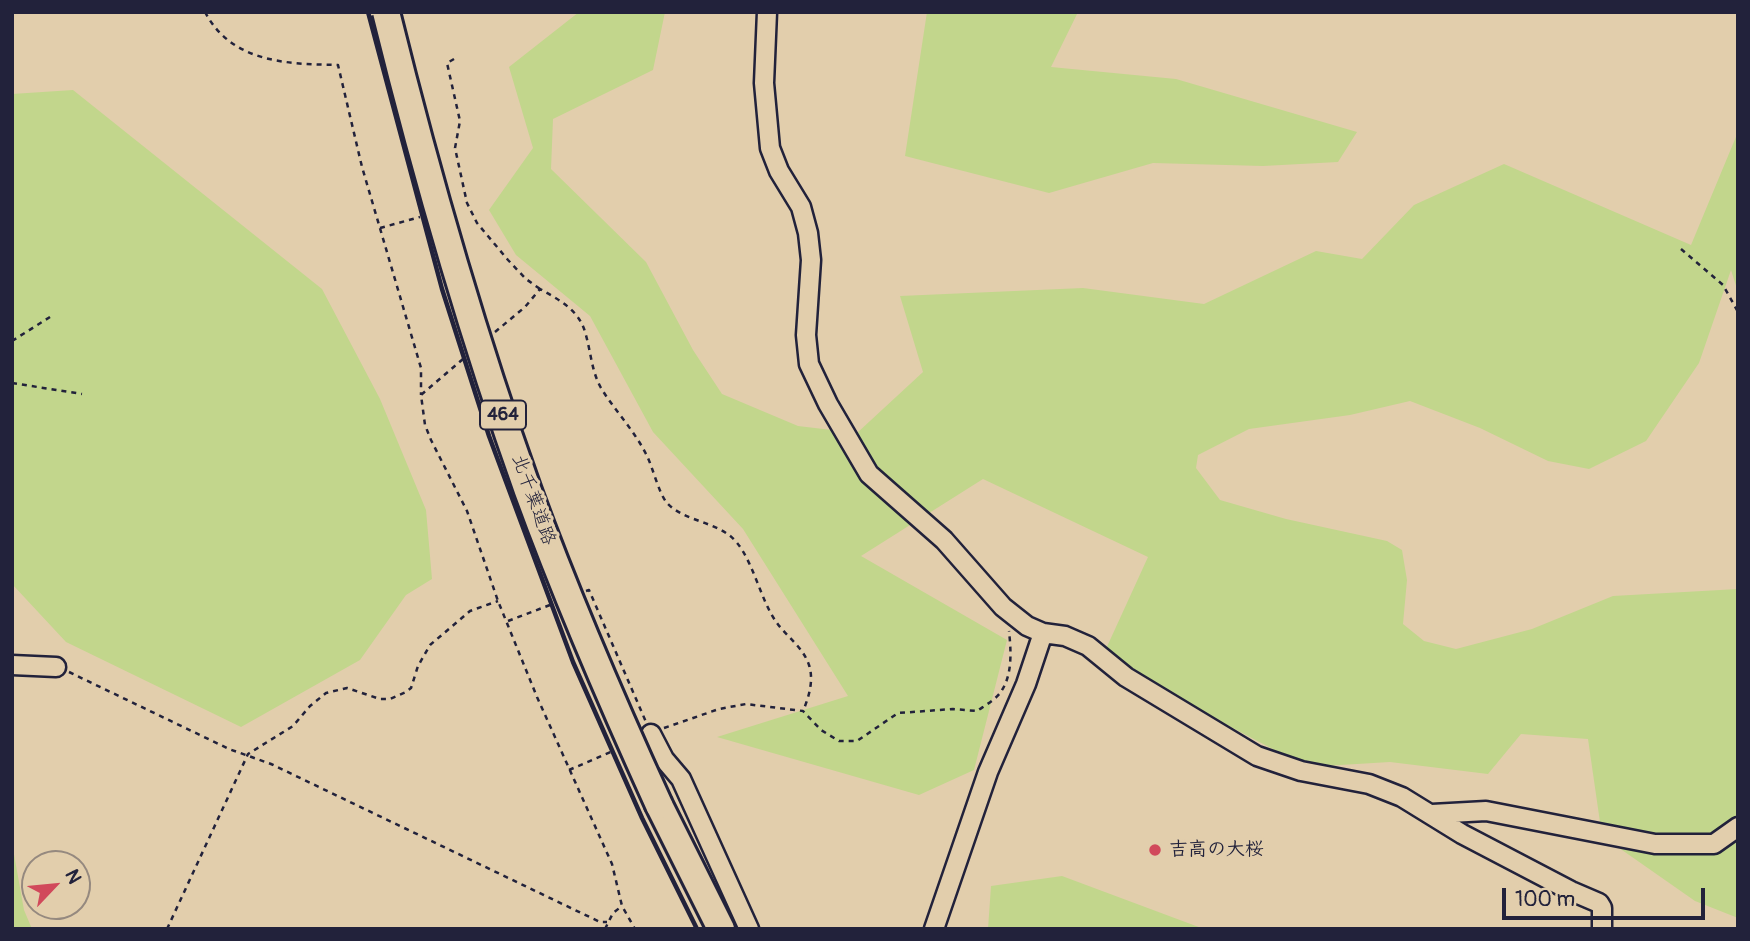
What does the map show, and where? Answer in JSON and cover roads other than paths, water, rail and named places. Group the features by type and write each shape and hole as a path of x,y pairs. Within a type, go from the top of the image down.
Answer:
{"highway":[{"name":"北千葉道路","path":"386,12 419,143 457,274 519,465 596,663 659,805 721,929"}],"street":[{"path":"767,12 764,83 769,148 779,171 801,207 808,233 811,260 806,335 809,364 828,404 869,474 944,540 1003,607 1027,626 1043,633 1065,636 1088,646 1126,677 1257,756 1301,771 1369,784 1402,797 1462,834 1599,903 1602,908 1602,929"},
{"path":"934,929 988,772 1026,684 1043,633"},
{"path":"12,665 56,667"},
{"path":"651,734 664,759 681,779 749,929"},
{"path":"1431,814 1486,811 1656,844 1714,844 1738,828"}],"railway":[{"path":"368,12 442,289 489,436 573,662 642,818 697,929"}],"place":[{"name":"吉高の大桜","path":"1155,850"}]}
